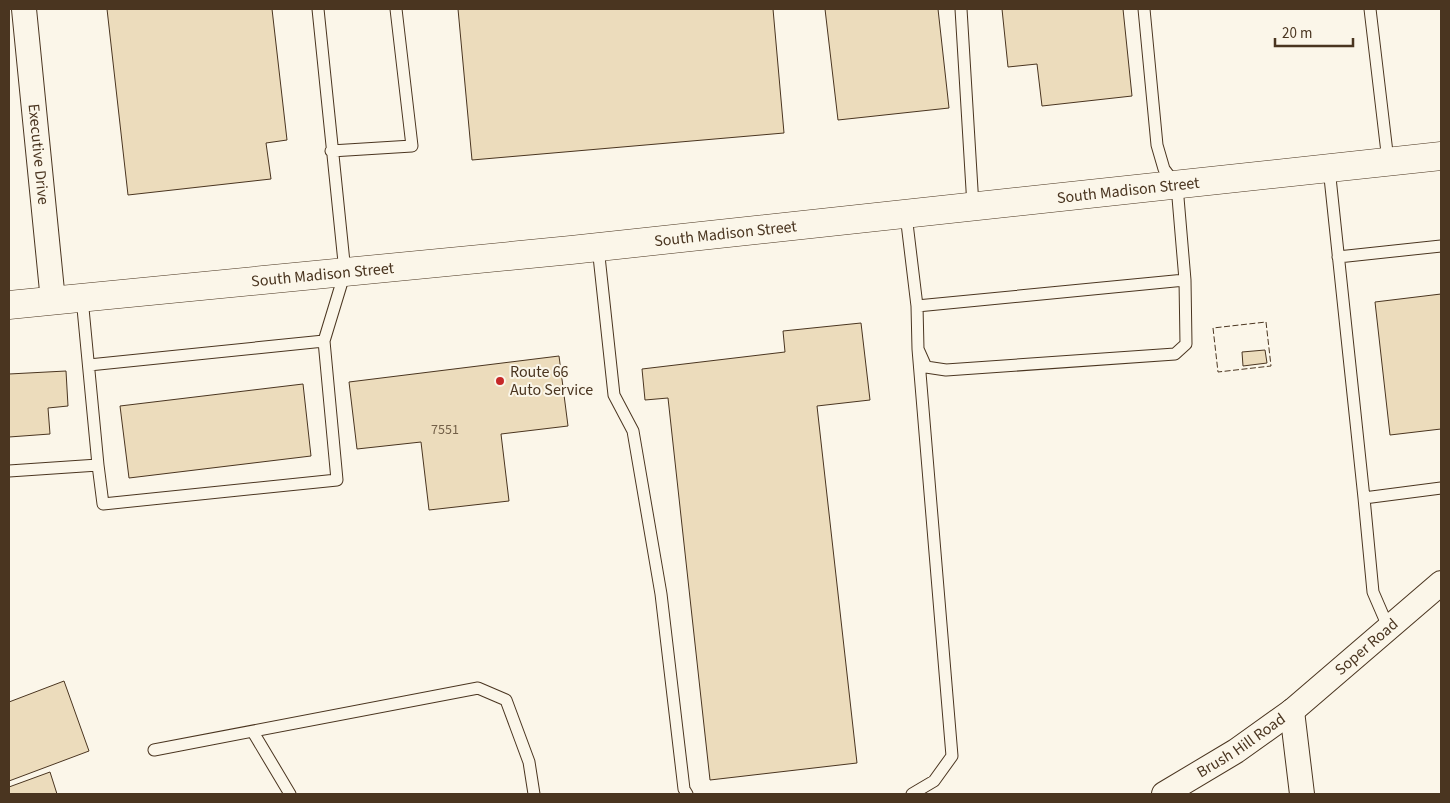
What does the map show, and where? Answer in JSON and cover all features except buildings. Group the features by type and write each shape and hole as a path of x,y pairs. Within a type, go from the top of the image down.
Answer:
{"street":[{"name":"Executive Drive","path":"24,9 53,301"},
{"name":"South Madison Street","path":"9,305 598,247 1441,156"},
{"name":"Soper Road","path":"1292,711 1441,583"},
{"name":"Brush Hill Road","path":"1164,794 1236,750 1292,711"},
{"path":"1292,711 1302,794"}],"lane":[{"path":"82,298 103,504 336,480 324,341 345,272 318,9"},
{"path":"332,152 412,146 396,9"},
{"path":"962,9 974,206"},
{"path":"918,348 926,366 946,370 1175,354 1186,344 1185,280 1177,186 1164,170 1157,145 1144,9"},
{"path":"1370,9 1388,162"},
{"path":"1328,168 1373,592 1389,629"},
{"path":"906,213 917,306 918,348 952,756 934,781 912,794"},
{"path":"1338,257 1441,246"},
{"path":"598,247 614,396 633,431 661,594 684,788 687,794"},
{"path":"917,306 1185,280"},
{"path":"89,365 324,341"},
{"path":"9,471 98,465"},
{"path":"1364,498 1441,488"},
{"path":"154,750 478,688 506,700 529,762 534,794"},
{"path":"253,732 290,794"}],"fence":[{"path":"1266,322 1271,366 1218,372 1213,328 1266,322"}],"place":[{"name":"Route 66 Auto Service","path":"500,381"}]}
